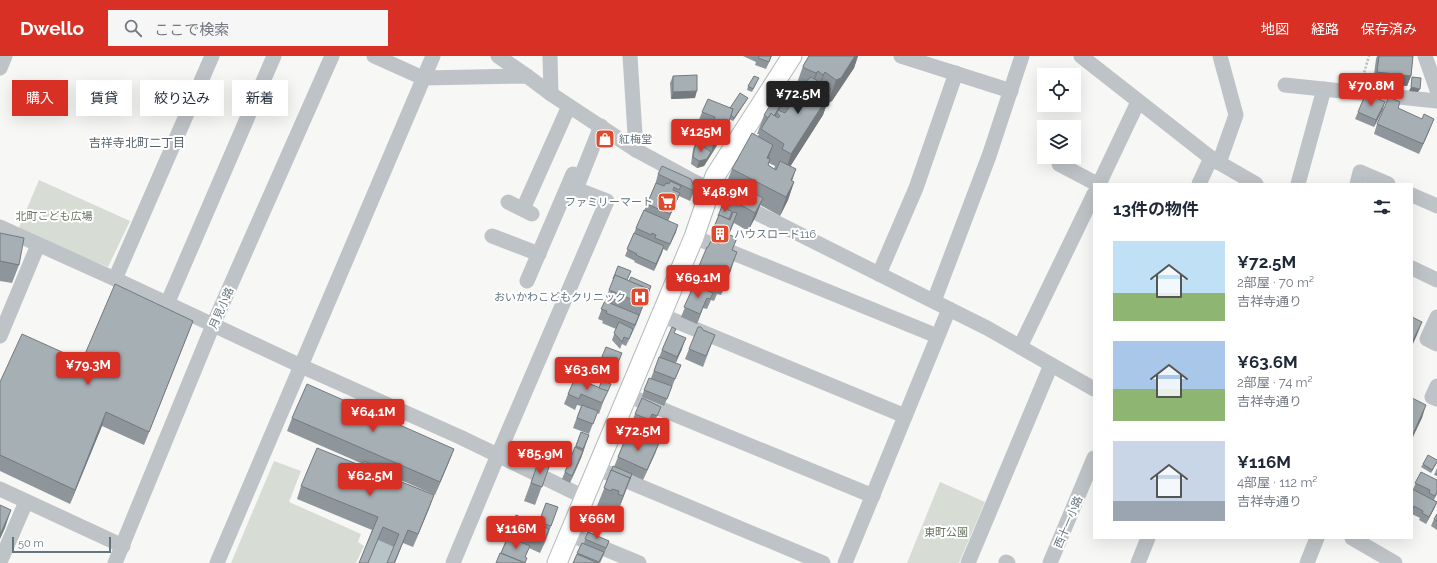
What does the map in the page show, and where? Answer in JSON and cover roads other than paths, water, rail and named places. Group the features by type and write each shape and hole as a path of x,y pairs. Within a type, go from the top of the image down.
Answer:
{"main road":[{"path":"557,563 694,237 715,176 792,56"}],"street":[{"path":"0,68 5,56"},
{"path":"115,279 212,56"},
{"path":"167,304 274,56"},
{"name":"月見小路","path":"115,563 213,325 332,56"},
{"path":"374,56 423,78 527,76"},
{"path":"217,563 433,56"},
{"path":"498,56 551,94 636,150 695,182 710,188 934,301 1093,388"},
{"path":"550,56 551,94"},
{"path":"630,56 636,150"},
{"path":"901,56 938,61 956,73 1011,91"},
{"path":"934,301 989,156 1022,56"},
{"path":"1081,56 1138,102 1215,160 1254,183"},
{"path":"1200,183 1215,160 1236,115 1220,56"},
{"path":"1425,56 1437,90"},
{"path":"879,274 916,188 956,73"},
{"path":"1285,85 1437,101"},
{"path":"1298,183 1324,89"},
{"path":"1098,183 1138,102"},
{"path":"508,202 528,212 569,106"},
{"path":"527,281 598,124"},
{"path":"453,563 607,201 576,189 598,124"},
{"path":"1059,164 1096,183"},
{"path":"1357,183 1360,172 1386,183"},
{"path":"1413,195 1437,206"},
{"path":"1020,347 1093,196"},
{"path":"0,227 498,455 584,497"},
{"path":"492,236 539,254"},
{"path":"694,237 937,336"},
{"path":"0,336 38,245"},
{"path":"1413,268 1437,280"},
{"path":"844,563 873,496 949,309"},
{"path":"660,315 905,416"},
{"path":"1437,317 1427,339 1437,344"},
{"path":"968,563 1051,364"},
{"path":"1437,386 1432,397 1437,399"},
{"path":"627,395 873,496"},
{"name":"西十一小路","path":"1050,563 1093,460"},
{"path":"596,468 823,563"},
{"path":"0,489 123,546"},
{"path":"0,562 26,502"},
{"path":"570,534 639,563"},
{"path":"1138,563 1148,539"},
{"path":"1307,563 1317,539"},
{"path":"1354,539 1395,563"}],"place":[{"name":"紅梅堂","path":"605,139"},
{"name":"ファミリーマート","path":"667,202"},
{"name":"ハウスロード116","path":"720,234"},
{"name":"おいかわこどもクリニック","path":"640,297"}],"district":[{"name":"吉祥寺北町二丁目","path":"137,143"}],"park label":[{"name":"北町こども広場","path":"54,216"},
{"name":"東町公園","path":"946,532"}]}
